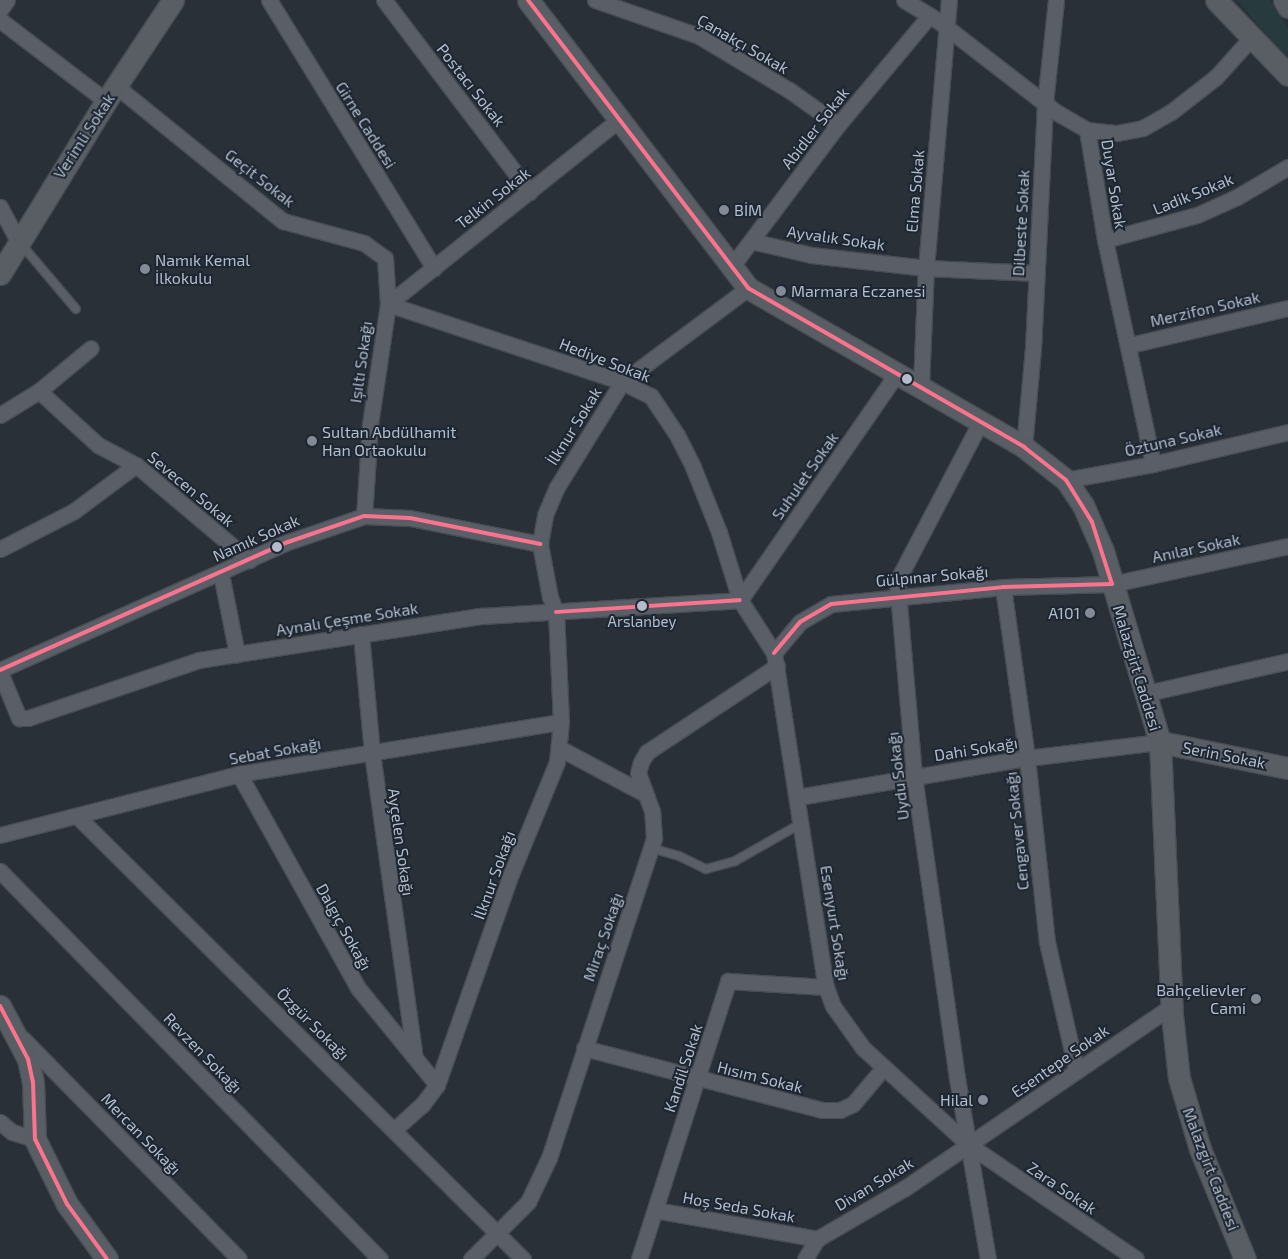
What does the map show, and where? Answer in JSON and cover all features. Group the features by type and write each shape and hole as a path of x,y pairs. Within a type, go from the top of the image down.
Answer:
{"street":[{"path":"0,10 7,0"},
{"name":"Verimli Sokak","path":"0,274 18,241 154,23 173,0"},
{"name":"Girne Caddesi","path":"269,0 434,268"},
{"name":"Postacı Sokak","path":"384,0 530,192"},
{"name":"Malazgirt Caddesi","path":"528,0 748,288 921,385 1024,447 1066,480 1092,522 1112,584 1143,694 1160,742 1172,1006 1179,1078 1189,1116 1245,1259"},
{"name":"Çanakçı Sokak","path":"595,0 699,36 789,90 838,125"},
{"name":"Duyar Sokak","path":"904,0 946,26 1045,103 1087,130 1105,240 1130,345 1153,464"},
{"name":"Elma Sokak","path":"921,385 926,268 949,0"},
{"name":"Dilbeste Sokak","path":"1024,447 1045,103 1056,0"},
{"path":"1216,0 1288,75"},
{"path":"1284,0 1288,7"},
{"name":"Abidler Sokak","path":"732,266 838,125 929,16"},
{"name":"Geçit Sokak","path":"0,20 111,93 282,221 376,249 385,258 388,304"},
{"path":"1087,130 1117,133 1143,128 1171,112 1216,77 1252,37"},
{"name":"Telkin Sokak","path":"388,304 620,119"},
{"name":"Ladik Sokak","path":"1105,240 1197,215 1237,198 1288,167"},
{"path":"0,207 18,241"},
{"name":"Ayvalık Sokak","path":"751,241 811,255 926,268 1036,273"},
{"name":"İlknur Sokak","path":"556,612 548,588 540,544 545,515 557,486 622,382 748,288"},
{"name":"Hediye Sokak","path":"388,304 622,382 651,396 677,435 719,532 740,600 776,660"},
{"name":"Işıltı Sokağı","path":"364,516 370,424 388,304"},
{"name":"Merzifon Sokak","path":"1130,345 1288,308"},
{"path":"0,415 40,390 91,348"},
{"name":"Suhulet Sokak","path":"740,600 898,372"},
{"name":"Sevecen Sokak","path":"40,390 98,445 136,465 250,560"},
{"name":"Uydu Sokağı","path":"982,421 896,581 914,776 969,1145 988,1259"},
{"name":"Öztuna Sokak","path":"1066,480 1153,464 1288,432"},
{"path":"0,550 74,511 136,465"},
{"name":"Namık Sokak","path":"0,671 332,524 364,516 410,518 540,544"},
{"name":"Anılar Sokak","path":"1112,584 1288,546"},
{"path":"220,574 237,654"},
{"name":"Gülpınar Sokağı","path":"776,660 800,622 831,604 1003,587 1112,584"},
{"name":"Cengaver Sokağı","path":"1003,587 1027,758 1050,961 1076,1069"},
{"name":"Aynalı Çeşme Sokak","path":"0,671 19,718 28,718 199,660 481,616 740,600"},
{"name":"İlknur Sokağı","path":"395,1129 422,1105 437,1085 451,1051 509,879 557,762 561,722 556,612"},
{"name":"Ayçelen Sokağı","path":"361,634 372,753 414,1053"},
{"name":"Miraç Sokağı","path":"471,1259 528,1202 539,1181 651,848 654,826 638,773 647,752 776,660"},
{"name":"Esenyurt Sokağı","path":"776,660 826,987 847,1029 884,1067 969,1145"},
{"path":"1143,694 1288,661"},
{"name":"Sebat Sokağı","path":"0,836 239,774 561,722"},
{"name":"Dahi Sokağı","path":"798,797 1027,758 1160,742"},
{"name":"Serin Sokak","path":"1160,742 1288,768"},
{"path":"559,748 645,794"},
{"name":"Dalgıç Sokağı","path":"239,774 358,988 414,1053 437,1085"},
{"name":"Özgür Sokağı","path":"77,816 395,1129 523,1259"},
{"name":"Revzen Sokağı","path":"0,870 380,1259"},
{"name":"Kandil Sokak","path":"639,1259 728,981 826,987"},
{"path":"0,1006 18,1034 28,1059 33,1082 35,1139 67,1204 108,1259"},
{"name":"Esentepe Sokak","path":"969,1145 1076,1069 1172,1006"},
{"name":"Mercan Sokağı","path":"18,1034 239,1259"},
{"name":"Hısım Sokak","path":"584,1048 822,1110 840,1110 853,1104 884,1067"},
{"path":"0,1122 6,1135 35,1139"},
{"name":"Divan Sokak","path":"817,1238 905,1188 969,1145"},
{"name":"Zara Sokak","path":"969,1145 1136,1259"},
{"name":"Hoş Seda Sokak","path":"655,1210 817,1238"},
{"path":"805,1259 817,1238"}],"lane":[{"path":"18,241 76,309"},
{"path":"651,848 678,856 706,869 736,861 802,823"}],"green space":[{"path":"1237,0 1270,0 1288,28 1288,60"}],"transit line":[{"path":"528,0 748,288 1024,447 1066,480 1092,522 1112,584"},
{"path":"0,670 288,542 364,516 410,518 540,544"},
{"path":"774,653 800,622 831,604 1003,587 1112,584"},
{"path":"556,612 740,600"},
{"path":"0,1006 28,1059 33,1082 35,1139 67,1204 107,1259"}],"place":[{"name":"BİM","path":"724,210"},
{"name":"Namık Kemal İlkokulu","path":"145,269"},
{"name":"Marmara Eczanesi","path":"781,291"},
{"name":"Sultan Abdülhamit Han Ortaokulu","path":"312,441"},
{"name":"Arslanbey","path":"642,606"},
{"name":"A101","path":"1090,613"},
{"name":"Bahçelievler Cami","path":"1256,999"},
{"name":"Hilal","path":"983,1100"}]}
